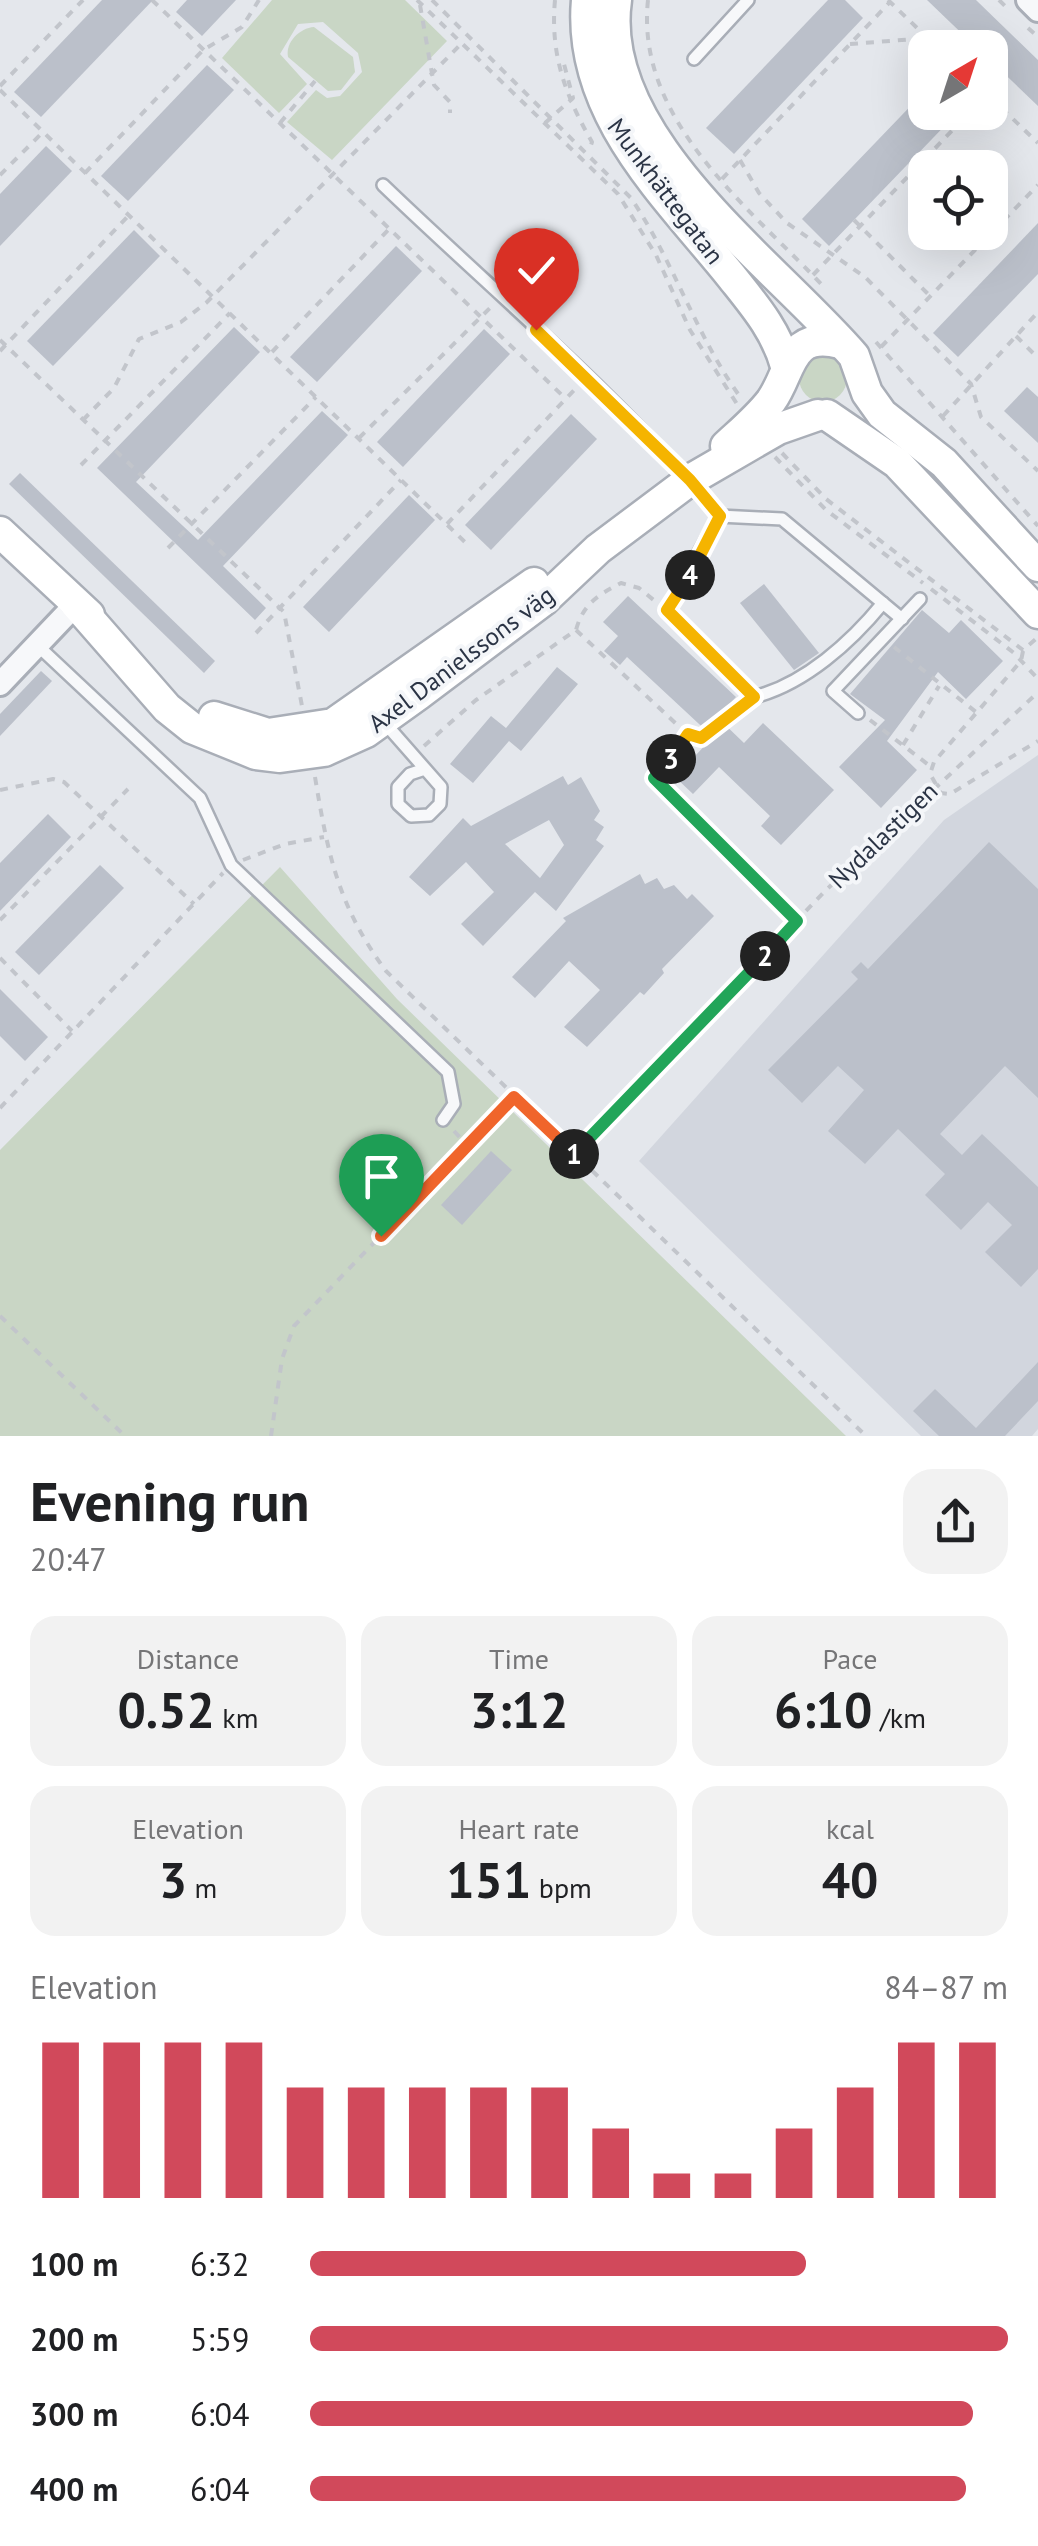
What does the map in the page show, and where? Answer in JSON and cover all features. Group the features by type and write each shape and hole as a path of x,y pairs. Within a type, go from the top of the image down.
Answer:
{"street":[{"name":"Munkhättegatan","path":"586,0 588,62 604,108 675,208 768,324 795,404 823,415 897,463 1038,613"},
{"name":"Munkhättegatan","path":"616,0 614,44 619,66 653,134 690,183 854,356 882,414 944,462 1038,566"},
{"path":"1028,0 1038,10"},
{"path":"784,372 806,345 828,340 840,344"},
{"name":"Axel Danielssons väg","path":"0,532 180,694 223,722 289,734 375,711 534,583 598,549 690,480 763,411 784,372"},
{"path":"823,415 852,398 861,376"},
{"name":"Axel Danielssons väg","path":"690,480 778,430 823,415"},
{"path":"0,684 76,604"}],"lane":[{"path":"694,60 748,0"},
{"path":"383,185 587,378 690,480 720,516 782,520 902,619"},
{"path":"720,516 667,610 754,697 796,681 861,630 883,603"},
{"path":"858,713 833,691 920,599"},
{"path":"37,645 200,798 231,865 448,1072 454,1104 443,1120"},
{"path":"375,711 413,756 425,769 441,788 440,804 429,815 410,816 398,804 398,787 410,774 425,769"}],"path":[{"path":"82,0 0,88 470,547"},
{"path":"152,0 566,399"},
{"path":"161,9 170,0"},
{"path":"85,172 203,50 242,27 259,0"},
{"path":"418,0 618,194 656,255 690,330 742,405 706,344 648,223 588,152 432,0"},
{"path":"418,0 434,86 450,102 450,113"},
{"path":"555,0 552,36 568,102 592,142 588,152"},
{"path":"648,0 645,36 652,67 668,108 712,170"},
{"path":"722,178 889,1 920,30"},
{"path":"850,44 908,40"},
{"path":"83,420 114,388 139,338 182,322 212,296 335,176 462,43"},
{"path":"546,123 573,98 564,64"},
{"path":"280,123 315,81"},
{"path":"1008,114 1038,143"},
{"path":"812,275 953,130"},
{"path":"0,175 42,132"},
{"path":"740,160 769,204 832,258 864,278 970,384 981,417 1038,471"},
{"path":"880,348 1038,185"},
{"path":"0,351 128,215"},
{"path":"854,220 931,296"},
{"path":"271,353 389,228"},
{"path":"359,438 500,298"},
{"path":"942,417 1038,312"},
{"path":"80,464 230,314"},
{"path":"1016,336 1038,358"},
{"path":"0,340 284,612 302,706"},
{"path":"447,524 587,378"},
{"path":"168,548 316,397"},
{"path":"780,450 826,499 1023,650"},
{"path":"772,455 826,510 1021,661 1038,679"},
{"path":"256,632 402,480"},
{"path":"413,756 476,700 576,630 580,612 596,596 621,583 639,588 667,610"},
{"path":"576,630 688,734 701,738 754,697"},
{"path":"932,768 1021,661 1023,650 1038,637"},
{"path":"884,638 976,712"},
{"path":"903,746 940,684"},
{"name":"Nydalastigen","path":"573,1154 797,921 1034,696"},
{"path":"858,713 932,768 935,786 941,793 950,794 1038,741"},
{"path":"688,734 654,778 797,921"},
{"path":"315,777 324,837 347,909 386,971 866,1436"},
{"path":"0,790 53,779 64,782 194,904"},
{"path":"0,920 128,789"},
{"path":"0,1108 231,865 285,844 324,837"},
{"path":"0,958 72,1031"},
{"path":"271,1436 282,1359 294,1326 514,1097"},
{"path":"443,1120 468,1146"},
{"path":"0,1316 126,1436"}],"shaded area":[{"path":"1038,755 1038,1429 1032,1436 921,1436 639,1161 944,820"}],"green space":[{"path":"272,0 405,0 447,41 332,160 287,122 316,90 327,98 340,96 362,72 358,53 323,22 298,24 280,54 307,84 279,113 222,58"},
{"path":"314,27 353,57 355,72 341,90 328,91 288,57 295,37"},
{"path":"823,354 840,361 847,378 840,395 823,402 806,395 799,378 806,361"},
{"path":"280,867 397,999 846,1436 0,1436 0,1150"}],"building":[{"path":"102,0 153,0 41,117 14,92"},
{"path":"187,0 236,0 202,36 176,12"},
{"path":"828,0 845,0 863,18 734,154 706,128"},
{"path":"927,0 976,0 1007,30 958,30"},
{"path":"1008,31 1038,60 1038,106 1008,77"},
{"path":"207,65 234,90 128,201 101,176"},
{"path":"908,109 908,130 941,130 921,150 908,150 908,164 829,246 802,219"},
{"path":"46,146 72,171 0,246 0,194"},
{"path":"1038,223 1038,274 958,357 933,333"},
{"path":"134,230 160,256 53,366 27,341"},
{"path":"396,246 422,271 317,382 290,357"},
{"path":"234,327 260,352 136,482 198,540 322,411 348,435 223,566 266,608 255,620 97,468"},
{"path":"484,329 510,354 403,467 377,442"},
{"path":"1027,387 1038,397 1038,443 1004,411"},
{"path":"571,414 597,439 491,550 465,525"},
{"path":"20,473 215,661 204,673 9,484"},
{"path":"409,495 435,520 329,632 303,607"},
{"path":"764,584 819,653 794,670 740,603"},
{"path":"628,596 736,697 717,717 744,743 763,723 834,790 781,845 761,826 770,816 719,767 693,794 675,777 713,737 627,657 620,665 604,651 618,636 603,622"},
{"path":"922,610 949,633 961,620 1003,661 966,699 938,672 887,741 917,770 881,808 839,767 885,720 850,694"},
{"path":"557,667 578,684 521,751 509,741 473,783 450,764 491,716 506,728"},
{"path":"41,671 52,681 0,736 0,714"},
{"path":"563,776 568,785 581,777 600,811 594,820 604,827 596,840 604,846 556,911 535,892 483,946 461,924 494,892 466,862 430,896 409,877 463,818 471,826","holes":["549,820 564,845 540,878 505,844"]},
{"path":"48,814 71,837 0,911 0,863"},
{"path":"989,842 1038,889 1038,1098 1005,1066 940,1134 962,1155 982,1134 1038,1187 1038,1269 1021,1287 985,1252 1012,1225 988,1202 961,1230 925,1195 945,1174 898,1129 865,1164 828,1131 864,1090 838,1066 802,1103 768,1070 858,979 851,972 861,962 868,969"},
{"path":"100,865 124,888 39,975 15,952"},
{"path":"640,874 645,884 657,878 664,889 674,885 687,899 692,894 714,916 662,969 664,973 644,995 640,992 587,1047 564,1027 600,990 569,961 535,998 512,977 566,921 563,918"},
{"path":"0,989 48,1037 25,1061 0,1036"},
{"path":"491,1151 512,1170 462,1225 441,1205"},
{"path":"1038,1362 1038,1401 1005,1436 939,1436 913,1411 935,1389 976,1428"}],"route":[{"path":"381,1236 514,1097 573,1154 797,921 654,778 688,734 701,738 754,697 667,610 693,570 720,516 690,480 536,330"}]}
